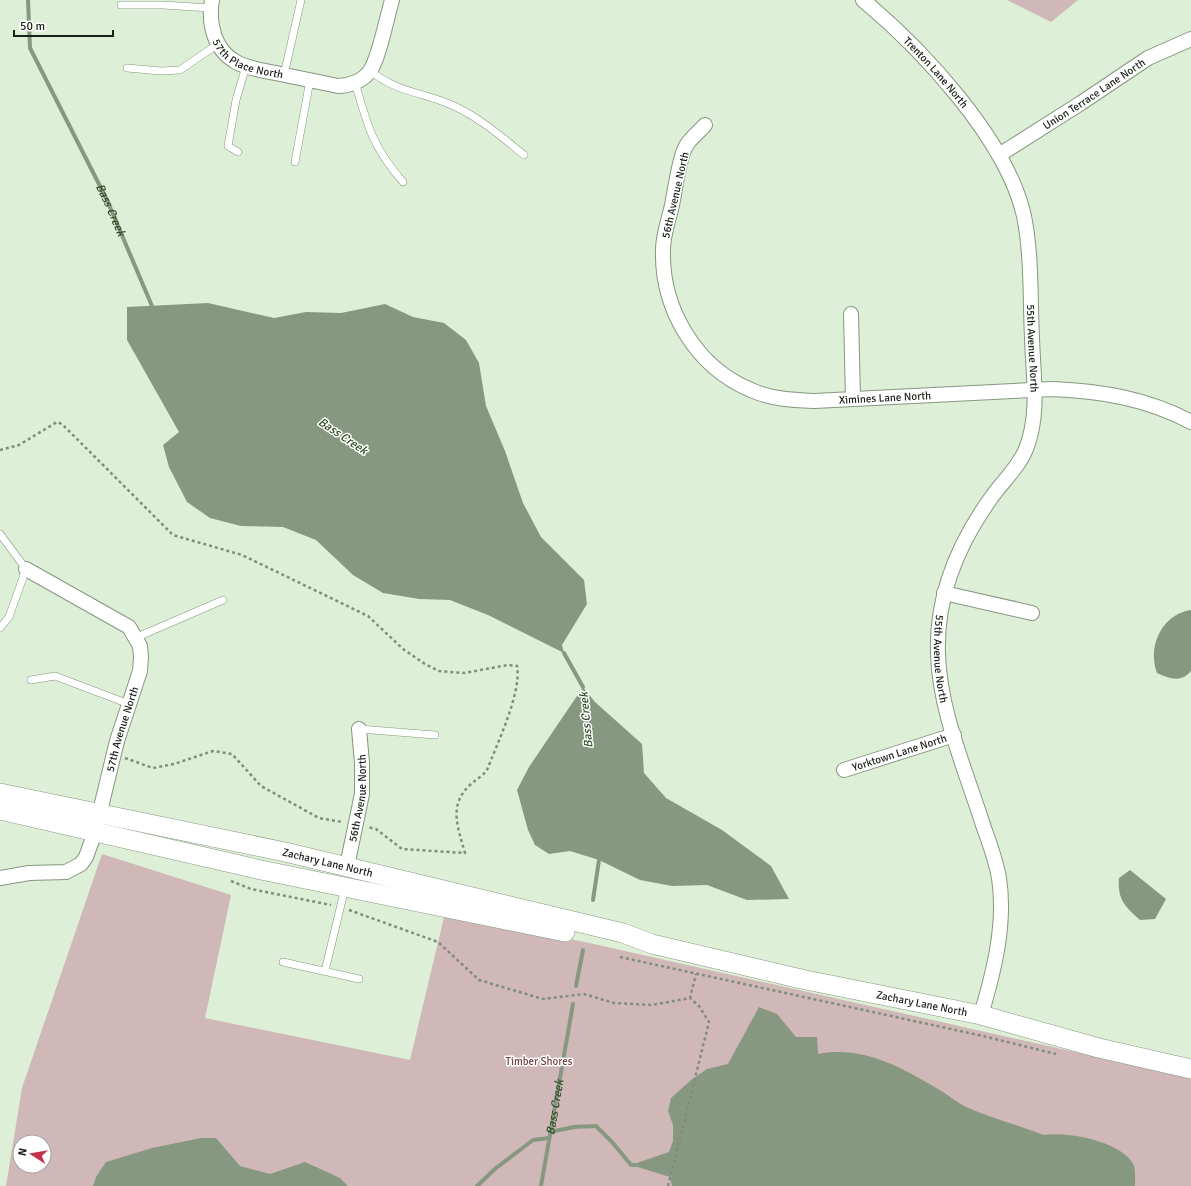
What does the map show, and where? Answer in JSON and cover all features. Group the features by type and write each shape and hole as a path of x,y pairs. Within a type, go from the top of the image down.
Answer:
{"street":[{"path":"305,79 338,86 348,86 363,79 370,71 375,60 392,0"},
{"name":"Trenton Lane North","path":"863,0 895,27 934,69 967,109 999,155"},
{"name":"57th Place North","path":"211,4 213,33 218,44 235,61 246,66 305,79"},
{"name":"Union Terrace Lane North","path":"999,155 1148,58 1191,39"},
{"name":"56th Avenue North","path":"663,248 685,148 705,125"},
{"name":"55th Avenue North","path":"981,1015 997,951 1001,898 998,875 991,847 954,735 941,687 937,652 939,619 944,593 957,555 976,519 1026,451 1032,430 1034,391 1028,242 1023,214 1013,184 999,155"},
{"name":"Ximines Lane North","path":"663,248 665,277 672,306 686,336 713,368 751,390 782,399 853,400 1053,389 1092,391 1131,398 1170,411 1191,422"},
{"path":"851,314 853,400"},
{"name":"57th Avenue North","path":"0,878 29,873 66,872 81,864 86,857 95,832 114,753 140,671 140,646 129,628 116,619 26,569"},
{"path":"944,593 1032,614"},
{"name":"56th Avenue North","path":"346,877 362,794 362,763 359,729"},
{"name":"Yorktown Lane North","path":"844,770 954,735"},
{"name":"Zachary Lane North","path":"0,793 202,833 346,877 623,933 652,944 802,979 981,1015 1099,1048 1191,1069"},
{"name":"Zachary Lane North","path":"0,810 261,870 346,877"}],"lane":[{"path":"284,75 301,0"},
{"path":"121,5 211,4"},
{"path":"127,68 161,71 180,70 218,44"},
{"path":"238,152 228,146 236,100 246,66"},
{"path":"370,71 390,85 460,109 482,122 524,155"},
{"path":"295,162 305,79"},
{"path":"355,82 374,143 387,164 403,182"},
{"path":"0,534 26,569 9,617 0,628"},
{"path":"135,638 223,600"},
{"path":"31,680 55,676 129,704"},
{"path":"359,729 435,735"},
{"path":"325,971 346,877"},
{"path":"283,962 359,979"}],"path":[{"path":"0,450 19,446 58,422 62,424 92,453 173,535 242,555 368,616 403,649 425,664 439,670 464,673 508,665 517,666 519,677 513,700 487,770 481,778 470,785 458,802 456,819 465,853 402,849 376,829 357,824 319,818 261,786 232,754 213,751 174,764 153,768 114,753"},
{"path":"229,880 251,889 340,907 438,942 480,980 543,999 584,994 614,1003 652,1005 690,998"},
{"path":"620,957 983,1036 1060,1055"},
{"path":"690,998 696,974"},
{"path":"668,1186 709,1022 699,1006 690,998"}],"green space":[{"path":"1007,0 1078,0 1051,22"},
{"name":"Timber Shores","path":"102,854 231,895 205,1018 410,1060 445,913 594,944 1191,1078 1191,1186 6,1186 12,1149 12,1174 52,1174 52,1134 14,1134 22,1088"}],"water":[{"path":"208,303 274,318 306,312 341,313 385,304 413,317 444,323 466,340 479,363 486,406 505,451 523,503 541,537 584,580 587,604 562,645 564,653 488,615 450,600 419,599 383,593 353,575 316,540 283,527 241,526 210,518 187,502 169,467 163,445 179,432 127,340 127,307"},
{"path":"1191,610 1191,671 1183,677 1175,679 1157,673 1154,663 1154,653 1159,633 1172,618"},
{"path":"583,687 595,702 642,744 644,773 666,798 722,830 771,866 789,899 747,900 707,885 672,886 640,880 599,860 570,851 549,854 535,845 528,830 517,790 529,767"},
{"path":"1130,870 1166,899 1155,919 1140,920 1126,907 1123,902 1119,892 1119,878"},
{"path":"759,1007 777,1014 796,1037 817,1037 818,1054 835,1052 852,1053 884,1061 914,1075 963,1105 985,1115 1044,1135 1054,1134 1078,1136 1116,1148 1133,1164 1135,1186 672,1186 670,1177 631,1165 669,1152 673,1141 673,1125 668,1111 671,1098 691,1080 707,1069 728,1064"},
{"path":"201,1138 216,1138 240,1166 270,1174 305,1162 340,1178 348,1186 93,1186 96,1177 106,1162 152,1148"}],"waterway":[{"name":"Bass Creek","path":"28,0 30,48 107,200 152,306"},
{"name":"Bass Creek","path":"564,653 583,687"},
{"name":"Bass Creek","path":"593,900 599,860"},
{"name":"Bass Creek","path":"576,986 583,950"},
{"name":"Bass Creek","path":"541,1186 573,1004"},
{"path":"550,1132 574,1127 596,1126 612,1142 631,1165 636,1165"},
{"path":"477,1186 496,1168 533,1140 549,1138"}]}
